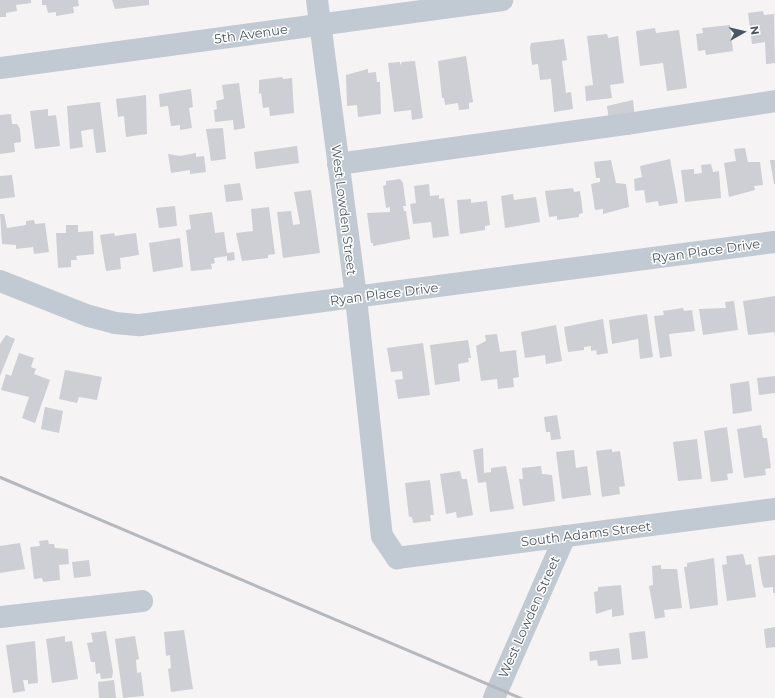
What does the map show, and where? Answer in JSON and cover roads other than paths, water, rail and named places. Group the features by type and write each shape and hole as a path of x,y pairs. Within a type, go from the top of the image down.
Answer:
{"street":[{"name":"West Lowden Street","path":"317,0 356,298 382,536 397,558"},
{"name":"5th Avenue","path":"0,68 502,0"},
{"path":"338,164 627,124 775,100"},
{"name":"Ryan Place Drive","path":"0,281 89,316 115,323 140,325 356,298 775,242"},
{"name":"South Adams Street","path":"397,558 775,509"},
{"name":"West Lowden Street","path":"494,698 565,536"},
{"path":"0,617 142,601"}],"railway":[{"path":"0,477 521,698"}]}
